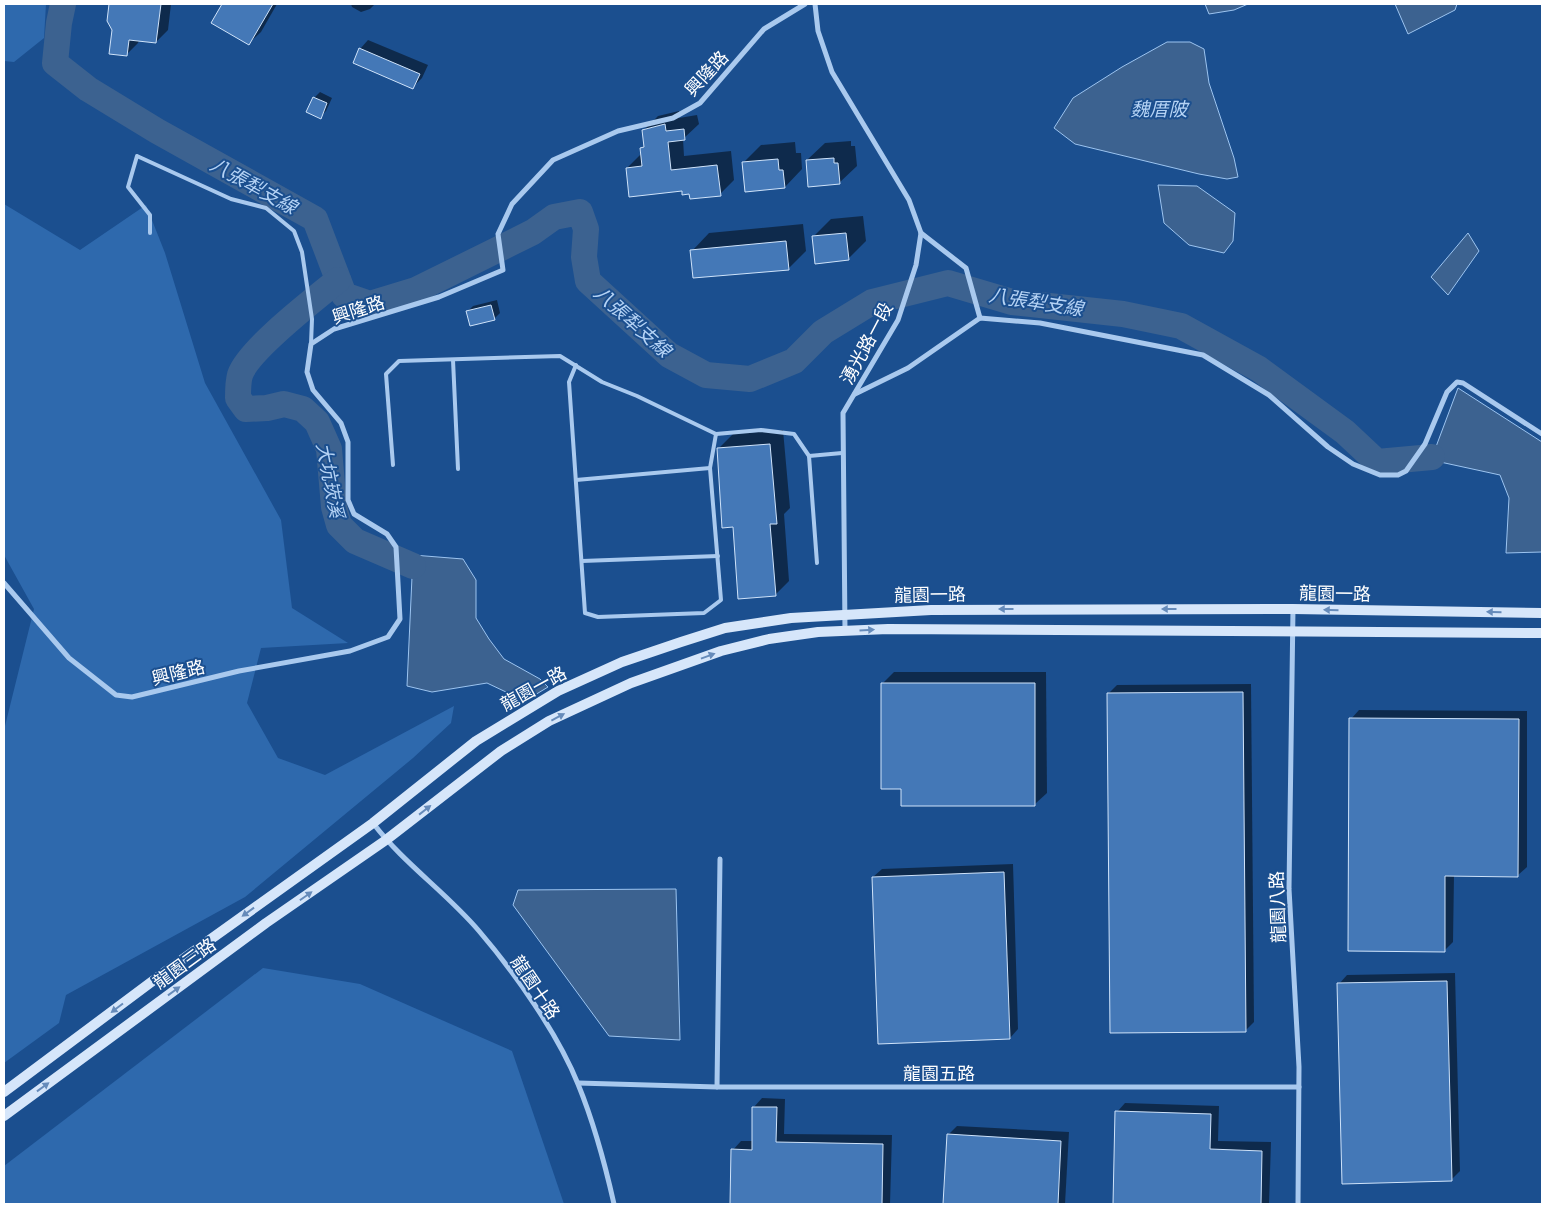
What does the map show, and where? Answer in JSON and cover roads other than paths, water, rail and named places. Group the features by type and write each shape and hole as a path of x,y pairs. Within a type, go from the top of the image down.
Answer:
{"street":[{"name":"興隆路","path":"4,583 69,658 116,695 132,697 239,671 350,652 388,637 400,619 396,547 387,534 354,514 348,500 348,442 341,423 313,390 307,372 311,344 334,330 439,297 503,270 498,234 512,204 553,160 618,131 674,118 700,103 764,29 805,4"},
{"path":"815,4 818,31 832,72 909,200 922,233 966,268 980,318"},
{"name":"湧光路一段","path":"845,631 843,413 898,320 916,265 922,233"},
{"path":"855,394 908,368 980,318 1040,323 1203,355 1269,395 1328,447 1353,464 1380,475 1398,475 1406,471 1425,444 1447,392 1456,382 1463,382 1542,434"},
{"name":"龍園一路","path":"373,823 476,741 542,700 594,674 648,652 725,628 791,618 930,610 1293,609 1542,613"},
{"name":"龍園八路","path":"1293,609 1289,889 1300,1087 1298,1204"},
{"name":"龍園一路","path":"386,840 501,750 578,706 631,683 720,651 769,639 818,632 888,629 1542,633"},
{"name":"龍園十路","path":"373,823 386,840 445,894 502,960 545,1022 578,1083 605,1166 614,1204"},
{"name":"龍園三路","path":"4,1092 162,974 373,823"},
{"name":"龍園三路","path":"4,1116 266,923 386,840"},
{"path":"716,1086 720,859"},
{"name":"龍園五路","path":"578,1083 716,1086 1300,1087"}],"lane":[{"path":"150,233 150,215 128,187 137,156 231,199 266,208 294,231 302,252 312,320 311,344"},
{"path":"393,465 386,374 398,361 560,356 602,382 637,396 716,434 761,430 794,434 809,456 817,563"},
{"path":"453,360 458,469"},
{"path":"576,365 569,382 585,613 598,617 704,613 721,600 710,468 716,434"},
{"path":"809,456 842,453"},
{"path":"576,480 710,468"},
{"path":"582,561 718,556"}],"water":[{"path":"1205,4 1248,4 1234,10 1209,14"},
{"path":"1395,4 1457,4 1455,10 1408,34"},
{"name":"魏厝陂","path":"1167,42 1190,42 1204,49 1209,83 1234,158 1238,177 1227,179 1199,174 1075,144 1054,128 1073,98 1122,67"},
{"path":"1158,185 1197,186 1235,213 1233,241 1224,253 1189,245 1164,223"},
{"path":"1468,233 1479,251 1448,295 1431,277"},
{"path":"1458,388 1542,442 1542,552 1506,553 1509,498 1500,475 1431,460"},
{"path":"413,555 463,559 476,580 476,618 489,639 504,659 540,679 548,687 525,701 487,683 432,692 407,686"},
{"path":"676,889 680,1040 609,1036 513,905 518,890"}],"waterway":[{"name":"八張犁支線","path":"63,4 55,63 88,89 157,131 315,219 344,295 370,304 416,290 533,232 554,217 580,212 586,229 584,257 588,281 669,355 706,375 750,379 794,361 823,332 872,302 948,283 1012,302 1123,314 1181,326 1259,369 1345,432 1377,462 1432,457"},
{"name":"大坑崁溪","path":"338,280 299,311 256,352 240,375 238,398 246,409 267,408 284,404 303,409 317,422 329,449 334,507 339,525 355,541 413,566"}]}
